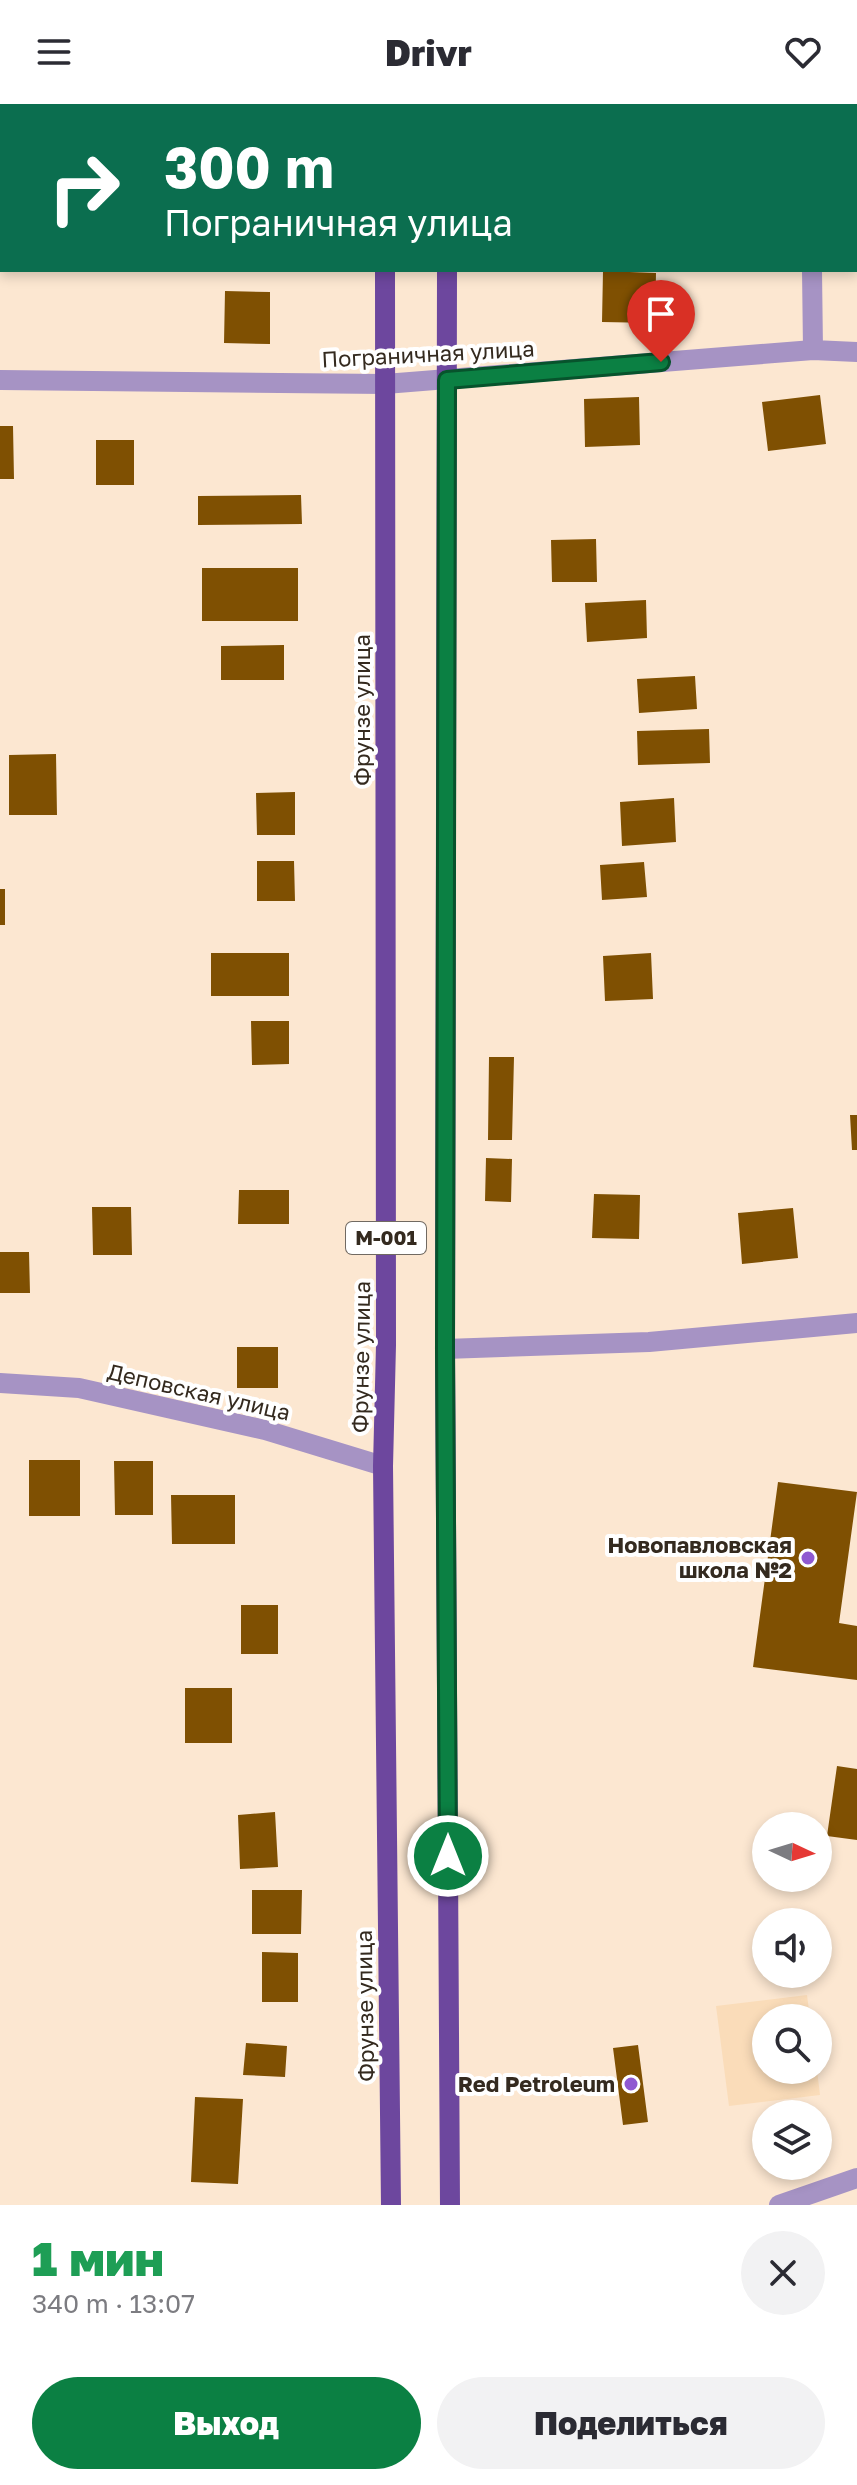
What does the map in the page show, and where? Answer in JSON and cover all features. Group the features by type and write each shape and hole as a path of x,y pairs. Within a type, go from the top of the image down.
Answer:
{"main road":[{"name":"Фрунзе улица","path":"385,272 386,1345 383,1466 391,2205"},
{"name":"M-001","path":"447,272 445,1349 450,2205"}],"street":[{"path":"812,272 813,350"},
{"name":"Пограничная улица","path":"0,380 385,384 813,350 857,352"},
{"path":"445,1349 649,1342 857,1323"},
{"name":"Деповская улица","path":"0,1383 79,1388 265,1430 383,1466"},
{"path":"779,2205 857,2178"}],"shaded area":[{"path":"807,1995 808,2004 752,2004 752,2084 819,2084 820,2095 752,2100 752,2103 729,2106 716,2006"}],"building":[{"path":"603,272 656,273 655,323 602,322"},
{"path":"225,291 270,292 270,344 224,343"},
{"path":"820,395 826,444 768,451 762,402"},
{"path":"639,397 640,445 585,447 584,399"},
{"path":"0,426 13,426 14,479 0,479"},
{"path":"96,440 134,440 134,485 96,485"},
{"path":"301,495 302,524 198,525 198,496"},
{"path":"596,539 597,582 552,582 551,540"},
{"path":"202,568 298,568 298,621 202,621"},
{"path":"646,600 647,638 587,642 585,603"},
{"path":"284,645 284,680 221,680 221,646"},
{"path":"695,676 697,709 639,713 637,679"},
{"path":"709,729 710,763 638,765 637,731"},
{"path":"56,754 57,815 9,815 9,755"},
{"path":"295,792 295,835 257,835 256,793"},
{"path":"674,798 676,842 622,846 620,802"},
{"path":"257,861 294,861 295,901 257,901"},
{"path":"644,862 647,897 602,900 600,865"},
{"path":"0,889 5,889 5,925 0,925"},
{"path":"211,953 289,953 289,996 211,996"},
{"path":"651,953 653,999 605,1001 603,956"},
{"path":"251,1021 289,1021 289,1064 252,1065"},
{"path":"489,1057 514,1057 512,1140 488,1140"},
{"path":"850,1115 857,1115 857,1150 852,1150"},
{"path":"486,1158 512,1159 511,1202 485,1201"},
{"path":"239,1190 289,1190 289,1224 238,1224"},
{"path":"594,1194 640,1195 639,1239 592,1238"},
{"path":"92,1207 131,1207 132,1255 93,1255"},
{"path":"793,1208 798,1258 742,1264 738,1213"},
{"path":"0,1252 29,1252 30,1293 0,1293"},
{"path":"237,1347 278,1347 278,1388 237,1388"},
{"path":"29,1460 80,1460 80,1516 29,1516"},
{"path":"114,1461 153,1461 153,1515 115,1515"},
{"name":"Новопавловская школа №2","path":"778,1482 857,1492 839,1623 857,1626 857,1680 753,1667"},
{"path":"171,1495 235,1495 235,1544 172,1544"},
{"path":"241,1605 278,1605 278,1654 241,1654"},
{"path":"185,1688 232,1688 232,1743 185,1743"},
{"path":"837,1766 857,1769 857,1840 832,1837 830,1812"},
{"path":"275,1812 278,1867 240,1869 238,1815"},
{"path":"252,1890 302,1890 301,1934 252,1934"},
{"path":"262,1952 298,1953 298,2002 262,2002"},
{"path":"246,2043 287,2046 285,2077 243,2075"},
{"path":"638,2045 648,2122 623,2125 613,2048"},
{"path":"195,2097 243,2099 238,2184 191,2182"}],"place":[{"name":"Новопавловская школа №2","path":"808,1558"},
{"name":"Red Petroleum","path":"631,2084"}],"route":[{"path":"448,1856 445,1349 447,380 661,362"}]}
